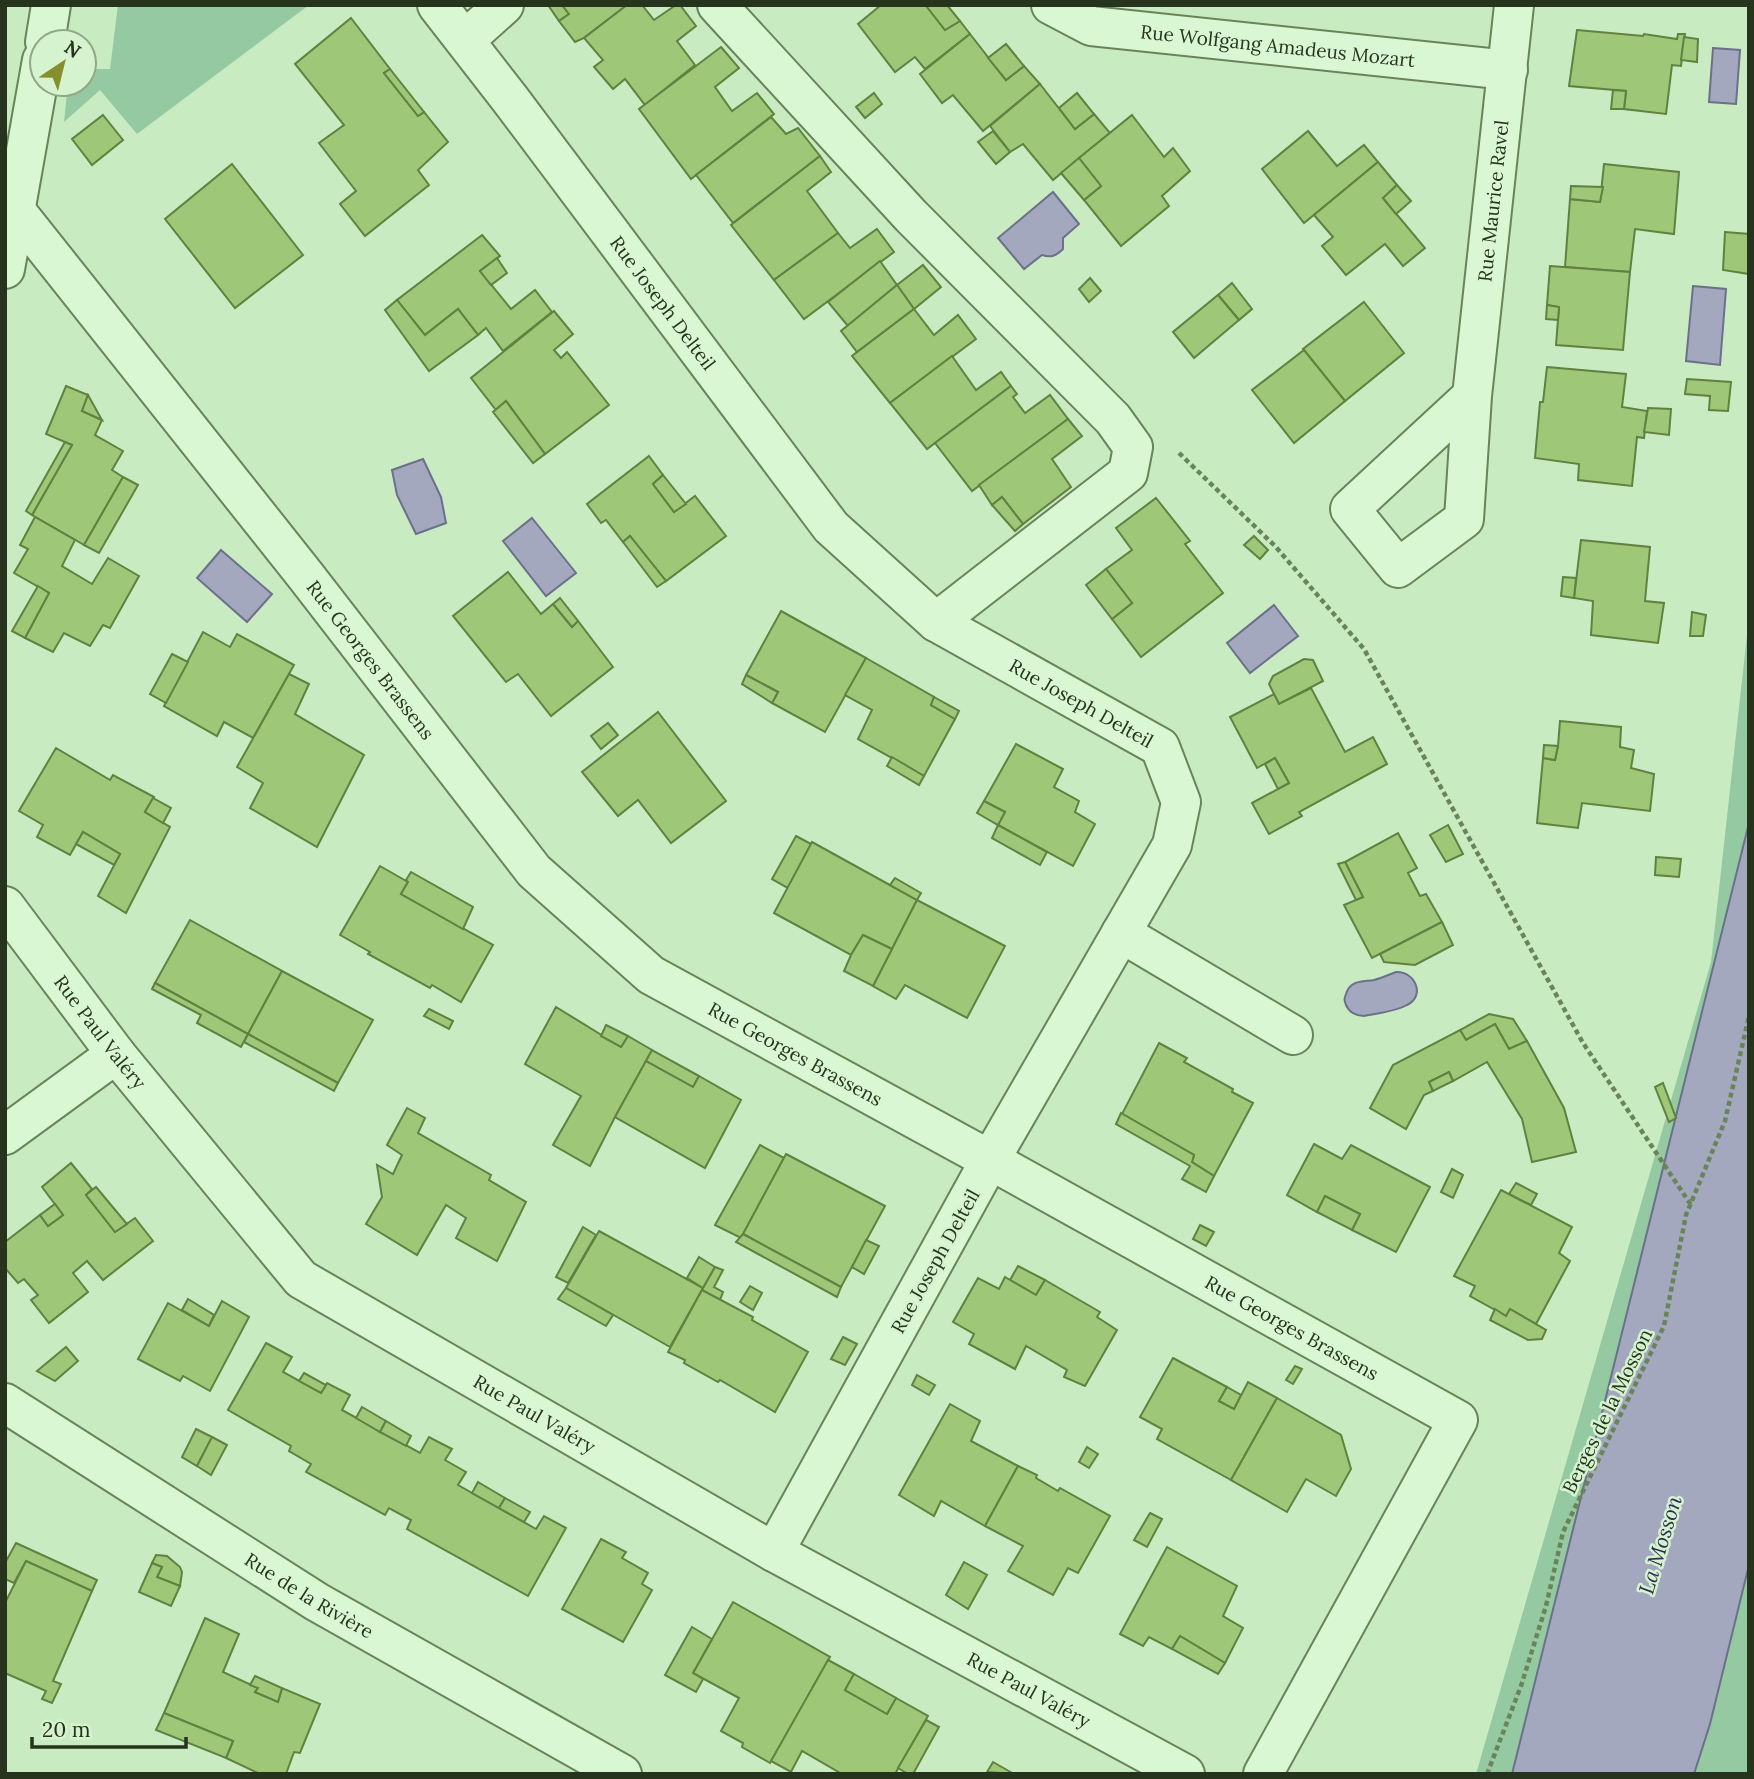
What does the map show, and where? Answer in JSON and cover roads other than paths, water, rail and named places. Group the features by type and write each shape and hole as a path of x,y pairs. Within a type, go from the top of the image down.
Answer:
{"street":[{"path":"47,28 51,5"},
{"name":"Rue Joseph Delteil","path":"436,5 831,527 936,622 1160,747 1181,802 1172,845 990,1160 774,1552"},
{"path":"465,40 504,5"},
{"path":"717,5 911,216 1113,419 1133,447 1128,473 936,622"},
{"name":"Rue Wolfgang Amadeus Mozart","path":"1051,5 1091,26 1508,70"},
{"name":"Rue Maurice Ravel","path":"1472,396 1514,5"},
{"path":"5,269 35,98"},
{"name":"Rue Georges Brassens","path":"16,211 305,575 534,871 651,975 1458,1420 1263,1774"},
{"name":"Rue Paul Valéry","path":"5,906 116,1054 301,1279 774,1552 1185,1774"},
{"path":"1121,933 1293,1035"},
{"path":"5,1135 116,1054"},
{"name":"Rue de la Rivière","path":"5,1403 317,1602 622,1774"}],"water":[{"path":"1713,48 1740,50 1736,104 1709,102"},
{"path":"1053,192 1079,224 1063,238 1063,249 1056,255 1042,255 1024,269 998,238"},
{"path":"1693,286 1726,289 1720,365 1686,361"},
{"path":"423,459 441,497 446,523 416,534 397,495 392,470"},
{"path":"532,518 576,573 546,596 503,541"},
{"path":"221,550 272,594 247,622 197,578"},
{"path":"1274,605 1298,636 1250,673 1227,643"},
{"name":"La Mosson","path":"1749,823 1749,1565 1710,1724 1694,1774 1512,1774"},
{"path":"1396,972 1408,975 1416,985 1413,1001 1397,1009 1364,1016 1349,1010 1344,1000 1350,986"}]}
